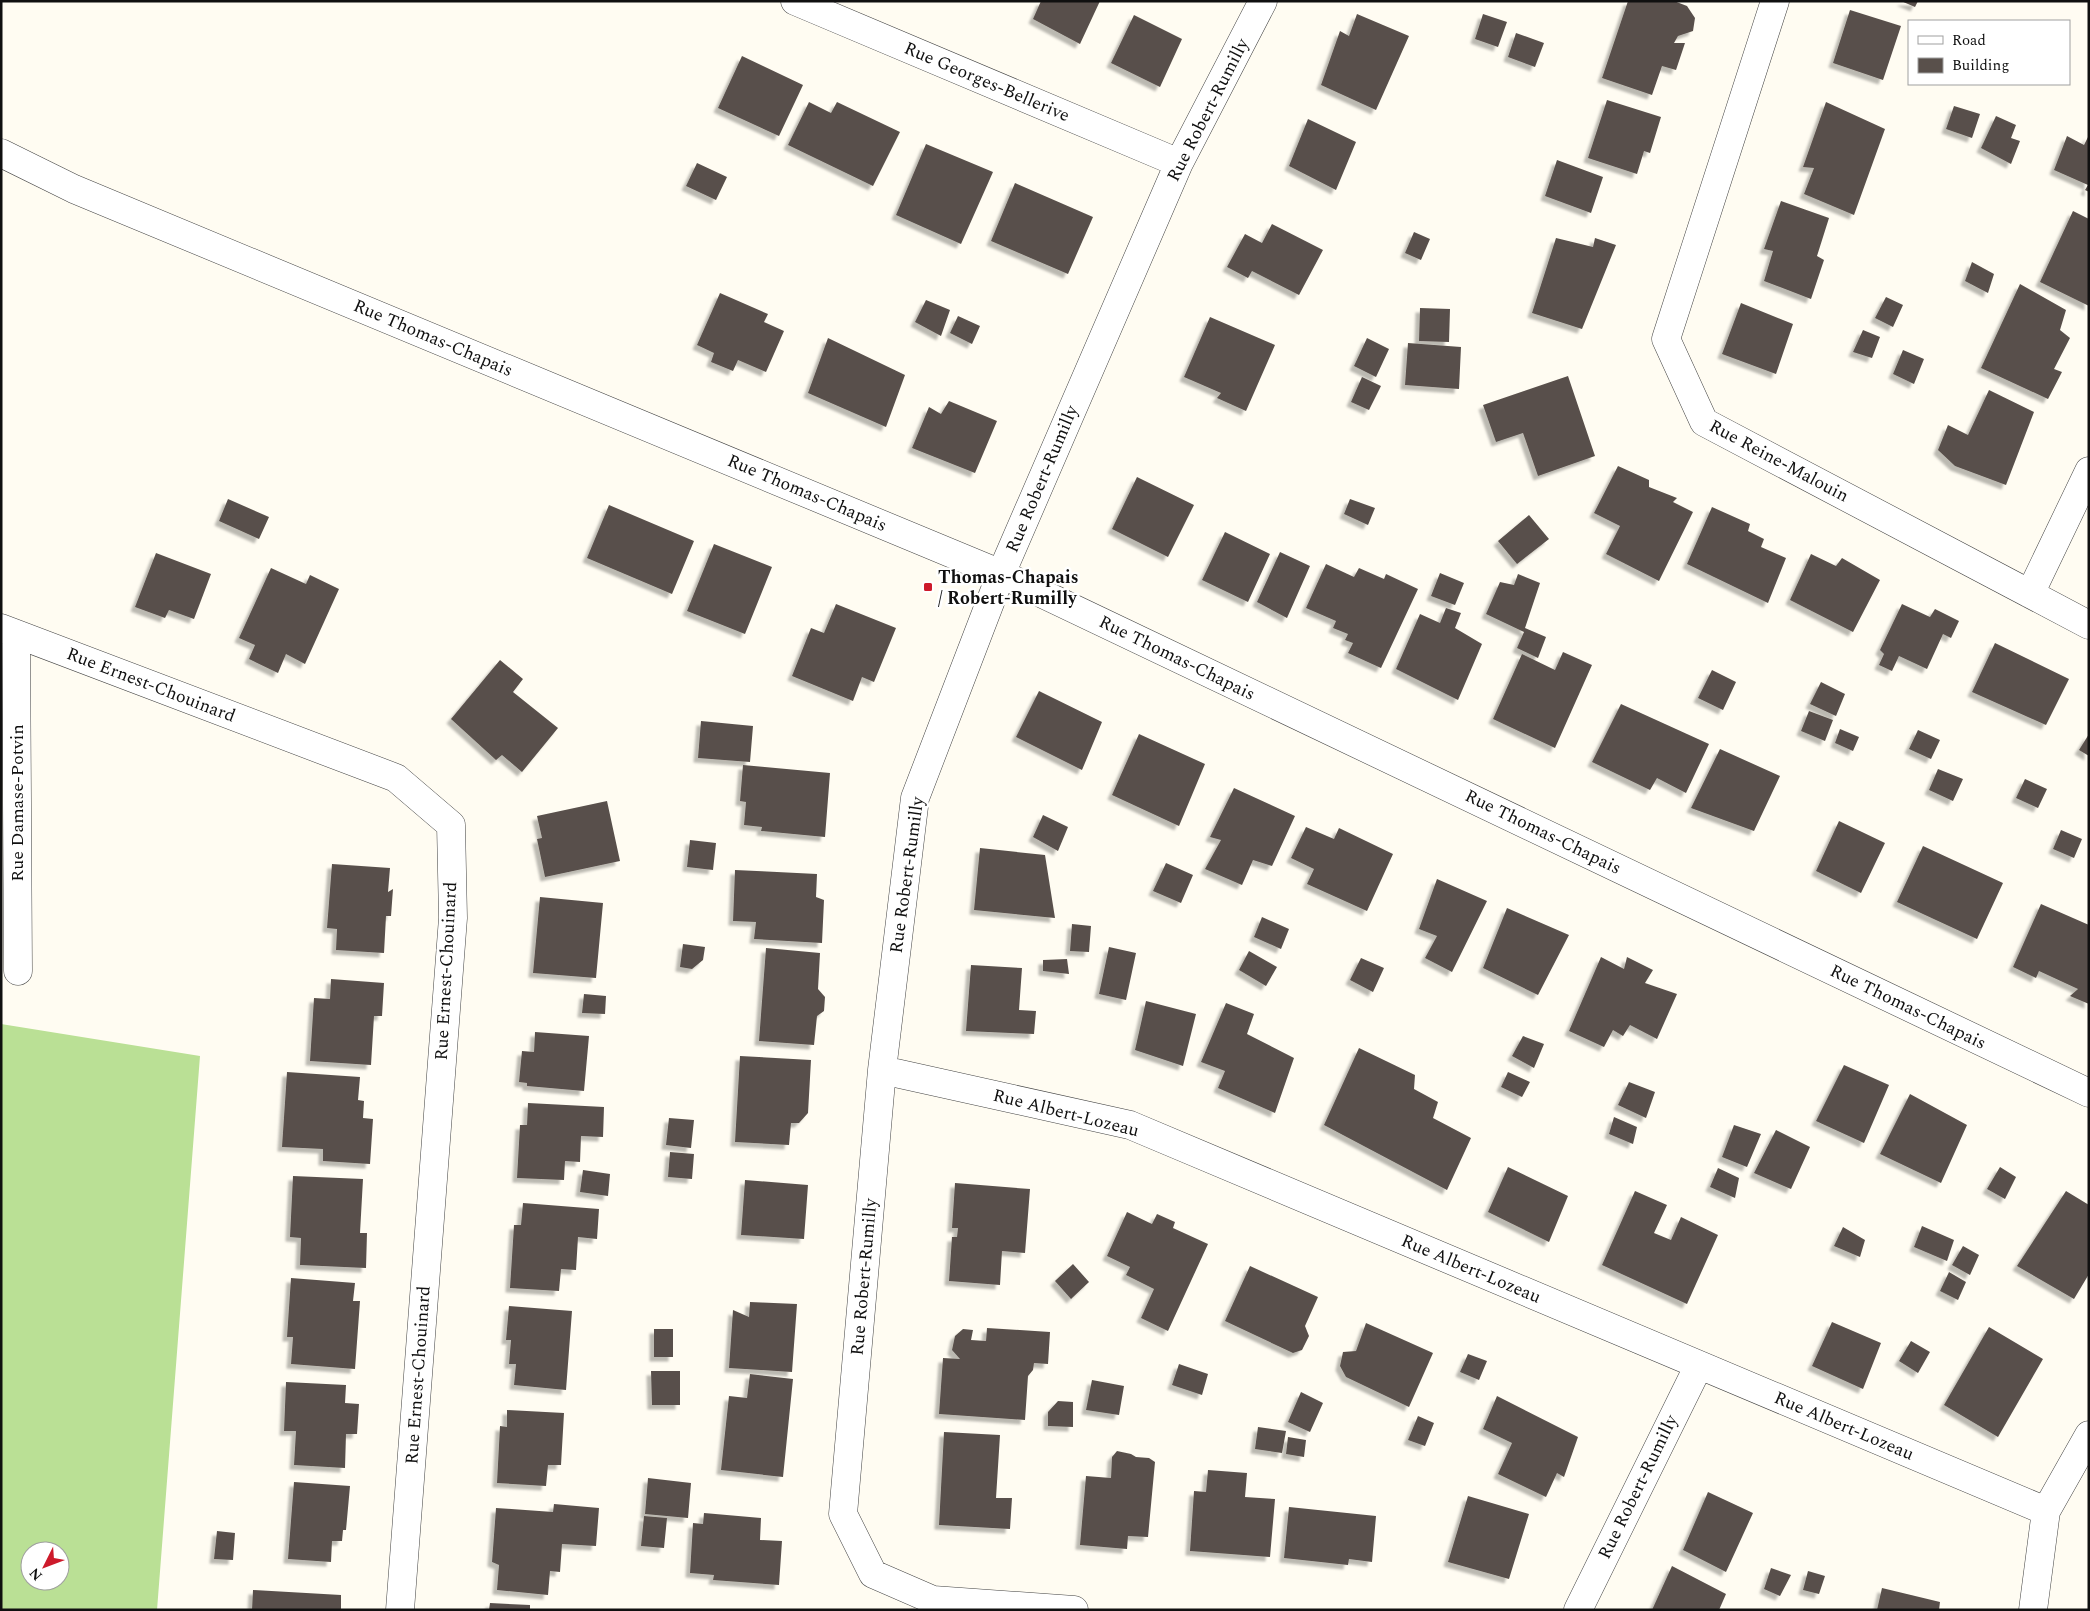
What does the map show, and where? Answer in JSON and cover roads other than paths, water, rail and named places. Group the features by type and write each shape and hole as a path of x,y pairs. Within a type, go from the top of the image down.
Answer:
{"street":[{"name":"Rue Georges-Bellerive","path":"795,1 1179,163"},
{"name":"Rue Robert-Rumilly","path":"1074,1610 933,1600 873,1574 843,1514 882,1070 915,798 1001,574 1179,163 1264,1"},
{"name":"Rue Reine-Malouin","path":"1775,1 1666,340 1704,422 2089,625"},
{"name":"Rue Thomas-Chapais","path":"1,153 74,189 1001,574 2089,1093"},
{"path":"2030,594 2089,471"},
{"name":"Rue Damase-Potvin","path":"9,631 18,971"},
{"name":"Rue Ernest-Chouinard","path":"9,631 396,778 451,826 453,918 400,1610"},
{"name":"Rue Albert-Lozeau","path":"882,1070 1130,1125 2046,1511"},
{"name":"Rue Robert-Rumilly","path":"1578,1610 1699,1364"},
{"path":"2033,1610 2046,1511 2089,1435"}],"place":[{"name":"Thomas-Chapais / Robert-Rumilly","path":"928,587"}]}
